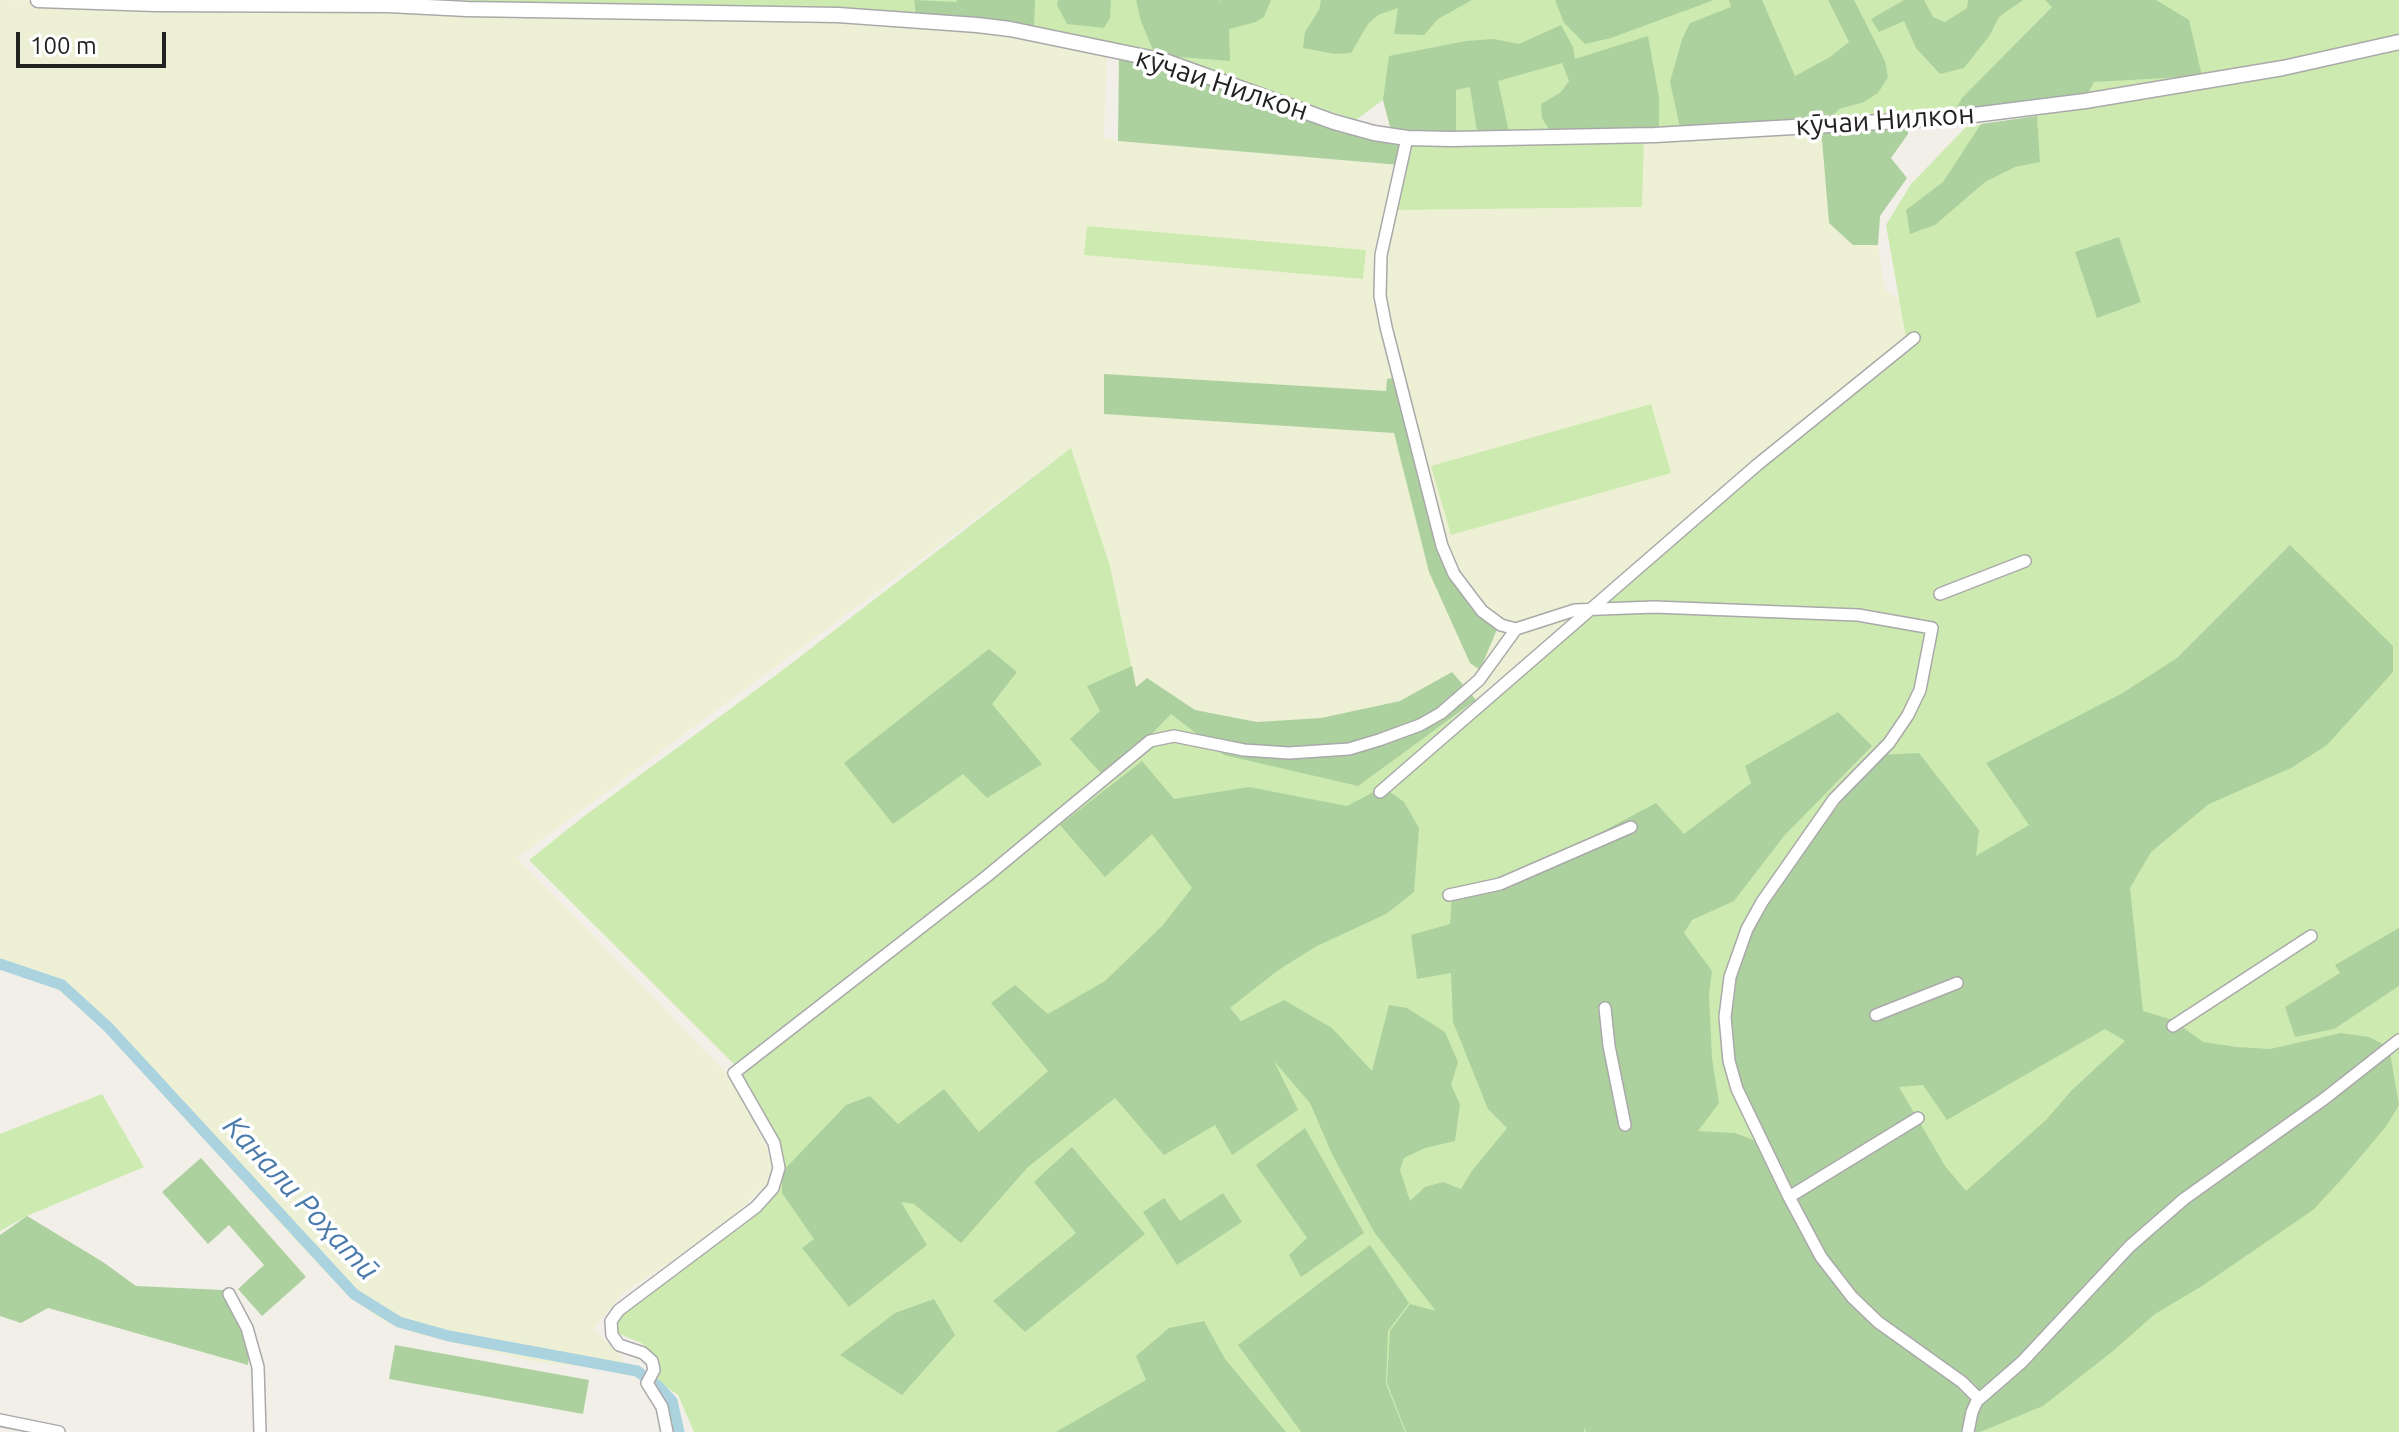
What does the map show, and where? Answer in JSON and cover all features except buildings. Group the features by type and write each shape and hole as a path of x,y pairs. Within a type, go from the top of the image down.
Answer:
{"street":[{"name":"кӯчаи Нилкон","path":"38,0 838,15 977,25 1165,61 1334,122 1407,138 1639,136 1950,118 2085,101 2283,68 2399,42"},
{"path":"1407,138 1379,262 1379,285 1386,327 1447,560 1467,594 1482,611 1501,625 1516,629 1575,610 1692,607 1858,615 1932,628 1920,690 1908,715 1889,743 1834,799 1762,902 1747,929 1730,977 1725,1017 1729,1061 1737,1089 1821,1257 1865,1310 1916,1351 1962,1382 1979,1399"},
{"path":"1380,792 1757,465 1914,338"},
{"path":"1940,594 2025,561"},
{"path":"667,1432 664,1414 647,1383 652,1361 625,1348 615,1339 610,1325 614,1316 756,1207 770,1193 777,1179 778,1158 774,1143 734,1073 987,876 1150,741 1174,736 1244,750 1289,753 1349,749 1379,740 1420,725 1441,713 1479,680 1516,629"},
{"path":"1449,895 1500,884 1631,827"},
{"path":"2173,1026 2311,936"},
{"path":"1876,1015 1957,983"},
{"path":"1605,1008 1609,1046 1625,1125"},
{"path":"1968,1432 1972,1412 1979,1399 2033,1351 2120,1255 2184,1199 2324,1099 2399,1040"},
{"path":"1789,1197 1918,1118"},
{"path":"229,1294 247,1328 258,1367 260,1432"},
{"path":"0,1420 59,1432"}],"green space":[{"path":"0,0 727,14 1000,29 1107,51 1104,137 1118,141 1400,165 1407,140 1821,128 1853,245 1878,245 1885,290 1899,299 1907,344 1476,700 1358,786 1136,688 1110,566 1071,448 517,858 728,1074 766,1145 774,1176 726,1225 623,1293 593,1329 621,1355 626,1368 546,1364 416,1334 382,1320 355,1301 316,1263 100,1024 58,990 0,968"},
{"path":"378,0 2399,0 2399,36 2331,53 2086,97 1952,112 1659,128 1392,134 1383,100 1356,120 1168,58 1008,22 798,9"},
{"path":"914,0 1035,0 1034,28 1008,22 916,16"},
{"path":"1058,0 1111,0 1110,18 1104,28 1067,24 1057,5"},
{"path":"1136,0 1220,0 1221,4 1221,0 1271,0 1264,17 1229,29 1230,61 1155,55"},
{"path":"1321,0 1472,0 1438,19 1424,35 1394,34 1398,8 1378,15 1368,24 1351,53 1335,54 1303,48 1305,32 1319,10"},
{"path":"1555,0 1714,0 1611,38 1585,44 1564,23"},
{"path":"1729,0 1762,0 1795,76 1830,57 1849,42 1828,0 1854,0 1885,61 1888,77 1878,93 1864,102 1839,109 1829,119 1680,127 1670,82 1682,39 1690,23 1731,7"},
{"path":"1904,0 1924,0 1933,17 1945,22 1967,8 1968,0 2023,0 1999,17 1990,35 1964,68 1940,74 1916,48 1904,21 1879,32 1871,19"},
{"path":"2045,0 2156,0 2189,20 2202,76 2094,82 2086,97 1954,112 1962,98 2052,7"},
{"path":"1561,25 1573,47 1575,59 1648,36 1659,97 1659,128 1550,131 1542,118 1541,104 1561,92 1569,81 1562,63 1498,81 1509,132 1477,132 1470,87 1456,90 1456,133 1392,134 1383,100 1389,56 1466,41 1494,39 1519,44"},
{"path":"2399,49 2399,1432 694,1432 678,1395 651,1376 655,1359 651,1351 641,1343 615,1332 612,1321 735,1224 782,1172 746,1092 739,1069 529,860 1071,448 1110,566 1136,688 1358,785 1477,700 1907,344 1886,225 1911,184 1966,127 2184,93"},
{"path":"1119,54 1407,140 1400,165 1118,141"},
{"path":"2037,116 2040,162 2015,167 1985,182 1935,225 1910,234 1906,210 1943,182 1981,124"},
{"path":"1908,122 1908,134 1891,158 1907,178 1880,216 1878,245 1853,245 1829,223 1821,128"},
{"path":"1644,139 1642,207 1391,210 1407,140"},
{"path":"1087,226 1366,250 1363,279 1084,255"},
{"path":"2119,237 2141,302 2097,318 2075,252"},
{"path":"1104,374 1386,391 1387,379 1397,377 1443,560 1475,601 1500,622 1480,670 1470,663 1429,572 1394,433 1104,414"},
{"path":"1651,404 1671,473 1451,535 1431,466"},
{"path":"2290,545 2393,646 2393,672 2327,745 2291,768 2209,804 2151,852 2130,888 2143,1011 2173,1020 2203,1042 2237,1047 2270,1049 2341,1033 2369,1037 2389,1047 2399,1105 2387,1125 2313,1210 2202,1286 2155,1314 2043,1406 1980,1432 1586,1432 1585,1427 1584,1432 1406,1432 1387,1383 1390,1331 1410,1304 1436,1311 1374,1232 1332,1154 1310,1103 1274,1061 1298,1110 1232,1155 1215,1125 1164,1155 1115,1098 1028,1167 961,1243 914,1204 901,1202 927,1245 849,1307 802,1248 814,1239 782,1193 782,1172 846,1105 870,1096 898,1124 944,1089 979,1132 1048,1071 991,1003 1015,985 1048,1014 1105,981 1162,926 1192,888 1152,834 1105,877 1060,825 1142,761 1174,799 1249,787 1347,806 1383,787 1404,802 1419,828 1414,892 1386,914 1315,947 1277,971 1230,1008 1241,1021 1284,1000 1332,1028 1372,1071 1389,1005 1407,1008 1445,1032 1458,1062 1451,1085 1460,1104 1455,1141 1425,1148 1404,1158 1400,1170 1410,1201 1425,1187 1443,1182 1461,1189 1507,1128 1488,1109 1453,1022 1451,973 1417,979 1411,935 1450,924 1452,893 1490,884 1562,853 1656,803 1684,834 1751,783 1745,766 1838,712 1872,746 1784,836 1734,901 1692,920 1684,933 1712,971 1709,994 1712,1058 1719,1103 1698,1131 1735,1133 1767,1145 1737,1088 1726,1039 1731,979 1755,918 1785,872 1879,755 1919,753 1979,830 1976,856 2029,825 1986,763 2121,694 2177,658","holes":["2105,1029 2125,1041 2072,1090 2046,1120 1966,1191 1945,1166 1899,1087 1923,1085 1947,1120"]},
{"path":"989,649 1017,672 992,704 1042,764 987,798 963,774 893,824 844,763"},
{"path":"1132,666 1136,687 1147,678 1195,710 1257,722 1321,718 1400,701 1452,672 1476,700 1358,786 1224,755 1171,714 1107,780 1070,739 1100,711 1087,686"},
{"path":"2399,928 2399,986 2334,1029 2295,1037 2285,1007 2340,973 2335,965"},
{"path":"102,1094 144,1167 27,1216 0,1231 0,1134"},
{"path":"1305,1128 1364,1233 1301,1277 1289,1255 1307,1238 1256,1165"},
{"path":"1072,1147 1145,1234 1025,1332 993,1301 1076,1233 1034,1182"},
{"path":"201,1158 306,1277 262,1316 238,1289 264,1265 229,1225 208,1244 162,1192"},
{"path":"1223,1193 1242,1222 1177,1265 1143,1212 1164,1198 1180,1221"},
{"path":"27,1216 136,1286 223,1290 251,1338 248,1365 48,1308 21,1323 0,1316 0,1235"},
{"path":"1370,1245 1409,1303 1388,1331 1386,1384 1405,1432 1301,1432 1238,1345"},
{"path":"934,1299 955,1335 902,1395 840,1355 895,1313"},
{"path":"1204,1321 1225,1359 1286,1432 1056,1432 1146,1380 1136,1356 1169,1328"},
{"path":"395,1345 589,1380 583,1414 389,1379"}],"waterway":[{"name":"Канали Роҳатӣ","path":"0,964 62,985 108,1027 354,1294 399,1322 449,1336 637,1371 672,1401 679,1432"}]}
